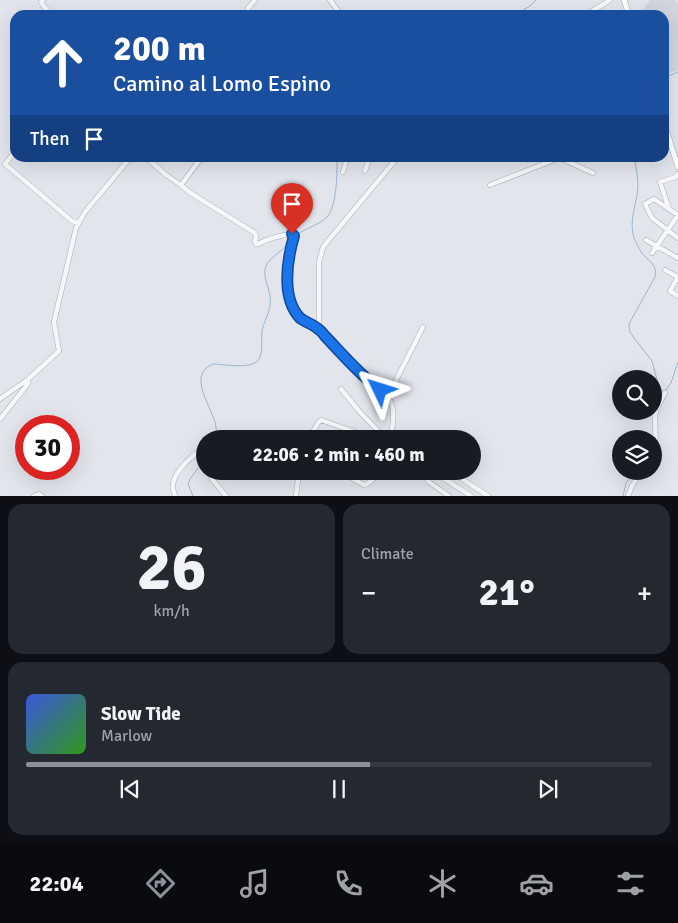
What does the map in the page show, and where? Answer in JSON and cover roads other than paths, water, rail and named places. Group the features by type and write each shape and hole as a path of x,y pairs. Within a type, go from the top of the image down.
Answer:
{"main road":[{"path":"669,139 678,167"}],"street":[{"path":"247,10 255,0"},
{"path":"594,10 610,0"},
{"path":"10,158 5,164 72,221 78,223"},
{"path":"0,399 26,380 59,351 54,322 78,223 127,162"},
{"path":"151,162 196,197 255,233 256,244 288,234 294,236 289,254 288,289 290,298 300,318 319,329 367,380 388,396 393,409 393,430"},
{"path":"182,185 198,162"},
{"path":"344,172 346,162"},
{"path":"365,171 367,162"},
{"path":"319,329 319,262 323,247 394,162"},
{"path":"490,185 550,162"},
{"path":"569,162 593,173"},
{"path":"669,209 660,182 676,177 678,174"},
{"path":"652,253 668,230 678,215 654,199 645,204 650,217 668,230 678,238"},
{"path":"646,240 678,258"},
{"path":"664,270 678,277 670,292 678,296"},
{"path":"388,396 423,327"},
{"path":"0,419 27,385 26,380"},
{"path":"341,388 377,430"},
{"path":"656,430 656,412 665,393"},
{"path":"315,430 321,420 349,430"},
{"path":"175,496 172,486 174,478 196,454"},
{"path":"214,480 226,496"},
{"path":"296,496 298,480"},
{"path":"355,480 364,485 372,480"},
{"path":"428,480 449,496"},
{"path":"432,484 434,480"},
{"path":"448,480 471,496"},
{"path":"464,480 488,496"},
{"path":"628,496 636,480"},
{"path":"34,496 39,494 42,496"}],"waterway":[{"path":"523,10 536,0"},
{"path":"669,76 678,72"},
{"path":"295,236 323,220 330,213 336,190 337,162"},
{"path":"635,162 638,184 632,231 641,252 652,263 656,273 629,327 634,338 652,361 658,383 663,392"},
{"path":"216,430 203,393 201,376 205,369 213,364 246,365 252,364 260,357 262,330 270,300 265,278 266,266 291,241"},
{"path":"665,391 671,383 678,362"},
{"path":"193,496 188,484 196,471"},
{"path":"623,496 628,480"}]}
